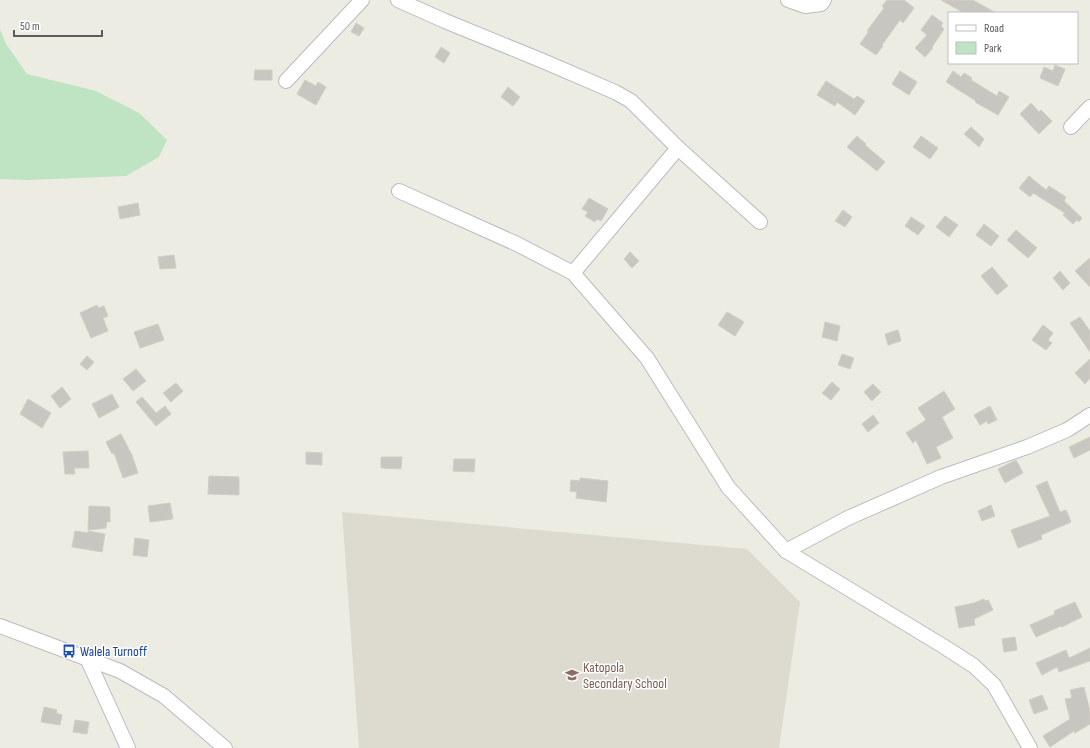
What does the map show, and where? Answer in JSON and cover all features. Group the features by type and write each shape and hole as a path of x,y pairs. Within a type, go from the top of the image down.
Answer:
{"street":[{"path":"286,81 362,0"},
{"path":"398,0 543,61 631,101 678,148 760,222"},
{"path":"788,0 805,6 821,4 824,0"},
{"path":"1071,127 1090,106"},
{"path":"573,274 678,148"},
{"path":"399,191 517,244 573,274 647,358 728,487 786,551 974,666 994,685 1030,748"},
{"path":"786,551 848,518 941,477 1027,447 1067,430 1090,415"},
{"path":"0,626 120,671 164,696 225,748"},
{"path":"87,658 128,748"}],"shaded area":[{"name":"Katopola Secondary School","path":"342,512 747,549 800,602 779,748 359,748"}],"green space":[{"path":"0,29 6,44 27,74 96,91 139,113 167,140 159,157 126,176 28,180 0,179"}],"building":[{"path":"887,0 904,0 914,8 903,23 900,20 876,55 860,44 869,31 867,31 884,8 882,6"},
{"path":"941,0 973,0 994,12 962,12"},
{"path":"932,15 943,23 941,26 944,29 932,47 933,48 925,57 915,48 927,35 921,30"},
{"path":"356,23 364,28 359,36 351,32"},
{"path":"441,47 450,53 444,63 435,57"},
{"path":"1055,65 1065,69 1058,86 1040,78 1044,67 1053,71"},
{"path":"255,70 272,70 272,80 254,80"},
{"path":"900,71 917,82 909,95 892,84"},
{"path":"953,71 961,77 964,73 972,78 971,80 997,96 999,91 1009,97 998,115 975,102 976,101 946,82"},
{"path":"305,80 316,86 318,82 326,87 316,105 297,94"},
{"path":"826,81 854,99 857,96 865,101 855,115 837,102 835,106 817,95"},
{"path":"508,87 520,97 513,106 501,97"},
{"path":"1031,103 1039,112 1041,110 1052,121 1039,134 1020,114"},
{"path":"971,127 984,139 979,147 964,134"},
{"path":"857,136 885,162 877,171 847,147"},
{"path":"921,136 938,148 930,159 913,147"},
{"path":"1029,176 1046,190 1049,186 1066,197 1064,201 1082,218 1079,222 1077,220 1073,224 1063,215 1065,213 1033,193 1030,197 1019,188"},
{"path":"589,198 608,209 601,221 597,219 595,222 585,216 588,212 582,209"},
{"path":"138,203 140,215 120,219 118,207"},
{"path":"843,210 852,217 845,227 835,221"},
{"path":"945,216 958,225 949,237 936,227"},
{"path":"911,217 925,226 918,235 905,226"},
{"path":"984,224 999,236 991,246 976,235"},
{"path":"1016,230 1037,248 1028,258 1007,240"},
{"path":"630,252 639,261 632,268 624,259"},
{"path":"174,255 176,268 160,269 158,257"},
{"path":"1090,258 1090,287 1075,271"},
{"path":"992,267 1008,286 997,295 981,276"},
{"path":"1060,271 1070,283 1063,290 1053,278"},
{"path":"97,305 98,308 104,306 108,316 103,318 108,331 91,338 80,313"},
{"path":"727,312 744,322 735,336 718,325"},
{"path":"1080,317 1090,331 1090,352 1070,323"},
{"path":"825,322 840,326 837,341 822,337"},
{"path":"158,324 164,340 140,348 134,332"},
{"path":"1043,325 1053,333 1048,340 1052,343 1046,350 1032,340"},
{"path":"898,330 901,341 888,345 885,334"},
{"path":"842,354 854,358 850,369 838,365"},
{"path":"87,356 94,362 87,370 80,364"},
{"path":"1090,359 1090,378 1085,384 1075,373"},
{"path":"136,369 146,381 133,391 123,379"},
{"path":"832,382 840,389 831,400 822,393"},
{"path":"176,383 183,391 171,402 163,393"},
{"path":"873,384 881,392 872,401 864,392"},
{"path":"62,387 71,399 60,408 51,396"},
{"path":"944,391 955,409 942,417 953,438 936,447 941,458 927,464 916,440 913,443 906,433 926,420 918,408"},
{"path":"112,394 119,407 99,418 92,404"},
{"path":"142,397 156,413 165,406 171,414 156,426 136,402"},
{"path":"28,399 51,413 42,428 20,414"},
{"path":"990,406 997,420 988,424 987,421 980,425 974,415"},
{"path":"873,415 879,423 868,432 862,424"},
{"path":"121,434 132,455 138,473 123,478 114,453 112,454 106,442"},
{"path":"1090,437 1090,450 1074,458 1069,447"},
{"path":"88,451 89,468 74,468 75,474 65,474 63,452"},
{"path":"306,452 322,453 322,465 306,464"},
{"path":"381,457 402,457 401,469 381,468"},
{"path":"454,459 475,459 474,472 453,471"},
{"path":"1016,460 1023,473 1005,483 998,469"},
{"path":"209,476 239,477 239,495 208,494"},
{"path":"580,478 608,481 606,502 576,498 577,492 570,491 571,480 580,481"},
{"path":"1047,481 1060,512 1066,510 1071,522 1041,535 1042,539 1018,548 1011,530 1050,516 1036,486"},
{"path":"170,503 173,519 150,522 148,506"},
{"path":"991,505 995,516 982,521 978,511"},
{"path":"89,506 110,507 110,522 107,521 106,528 88,530"},
{"path":"75,531 88,533 88,531 105,534 102,552 72,547"},
{"path":"135,538 149,540 147,557 133,555"},
{"path":"984,599 985,601 988,600 993,610 974,619 975,625 959,628 955,607"},
{"path":"1075,602 1082,617 1036,637 1030,625 1055,614 1054,611"},
{"path":"1015,637 1017,650 1004,652 1002,639"},
{"path":"1090,648 1090,661 1059,672 1057,667 1042,675 1036,663 1066,650 1069,658"},
{"path":"1084,687 1090,711 1090,724 1075,733 1074,731 1050,747 1043,736 1070,719 1065,699 1072,698 1070,690"},
{"path":"1042,695 1048,709 1034,714 1029,700"},
{"path":"44,707 57,710 56,713 62,715 60,725 41,722"},
{"path":"75,720 89,722 87,734 73,732"}],"place":[{"name":"Walela Turnoff","path":"69,651"},
{"name":"Katopola Secondary School","path":"572,675"}]}
